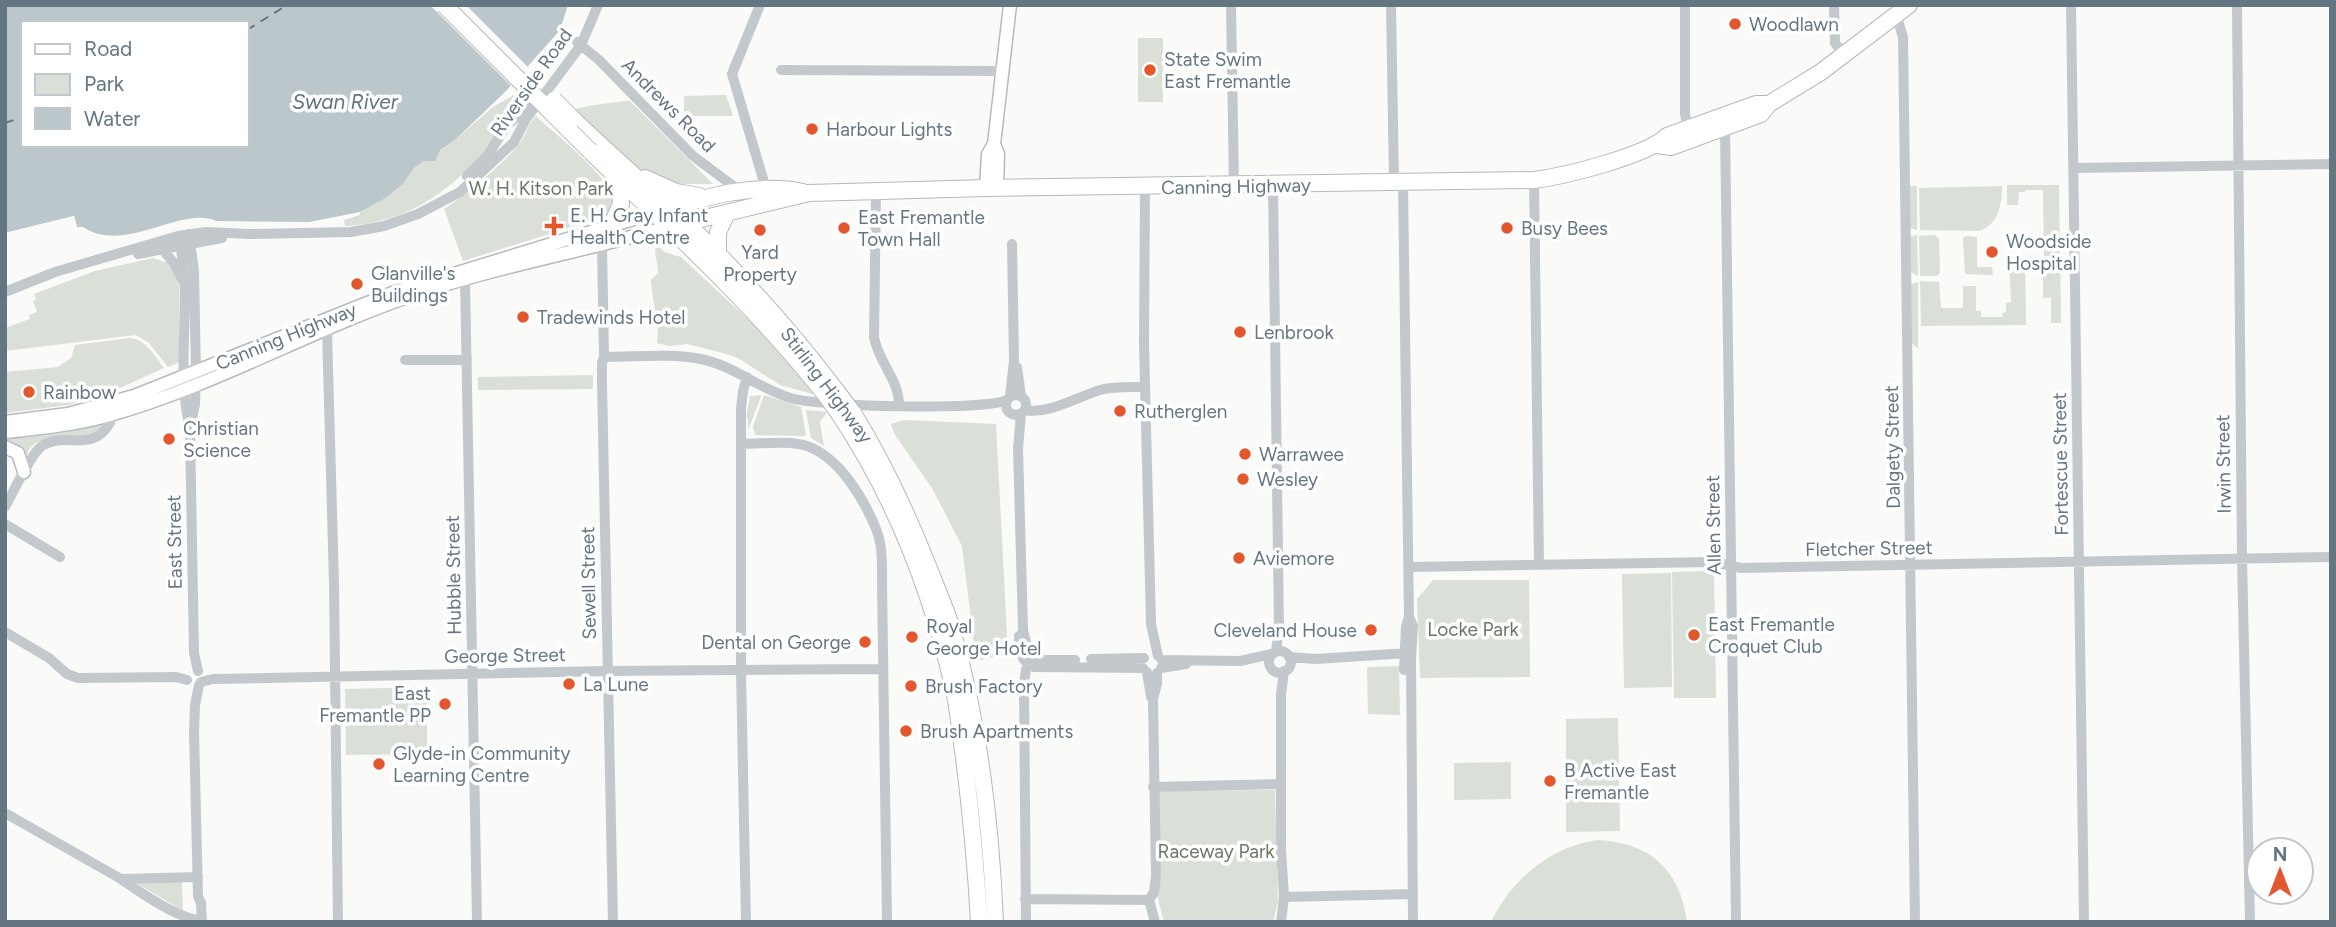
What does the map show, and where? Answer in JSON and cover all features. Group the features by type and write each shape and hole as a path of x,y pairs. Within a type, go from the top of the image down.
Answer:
{"highway":[{"name":"Stirling Highway","path":"444,5 661,211 686,223 718,254 791,333 845,413 880,457 909,516 950,624 967,687 988,815 995,922"},
{"name":"Stirling Highway","path":"458,5 594,147"},
{"name":"Canning Highway","path":"1657,145 1671,147 1761,114 1769,104 1801,85 1909,5"},
{"name":"Canning Highway","path":"668,227 809,193 1534,180 1574,172 1657,145 1667,136 1756,104 1769,104"},
{"path":"611,226 621,204 623,175 676,192 706,197"},
{"name":"Canning Highway","path":"661,211 706,197 740,191 788,189 809,193"},
{"name":"Stirling Highway","path":"661,211 668,227 831,393"},
{"path":"718,254 718,233 727,213"},
{"name":"Stirling Highway","path":"845,413 890,502 909,546 935,621 955,697 974,836 979,922"}],"main road":[{"path":"992,188 998,154 994,144 1010,5"},
{"name":"Canning Highway","path":"464,274 661,211"},
{"name":"Canning Highway","path":"5,432 69,424 190,381 326,325 395,292 464,274 602,245 668,227"},
{"name":"Canning Highway","path":"5,422 107,410"},
{"path":"5,447 18,453 24,472"}],"street":[{"name":"Riverside Road","path":"578,43 591,5"},
{"name":"Riverside Road","path":"5,292 55,272 108,258 125,250 225,232 335,233 366,230 402,220 434,206 449,197 488,156 507,125 529,107 578,43 597,5"},
{"path":"760,5 732,74 766,189"},
{"path":"1231,5 1234,186"},
{"path":"1391,5 1409,567 1409,617 1406,626 1410,894 1413,922"},
{"path":"1685,5 1685,114 1688,129"},
{"path":"1834,5 1835,43 1844,54"},
{"name":"Fortescue Street","path":"2071,5 2084,922"},
{"name":"Irwin Street","path":"2237,5 2242,558 2250,922"},
{"name":"Dalgety Street","path":"1894,17 1903,37 1915,922"},
{"name":"Andrews Road","path":"578,43 693,156 740,191"},
{"path":"781,70 1003,71"},
{"name":"Allen Street","path":"1725,127 1736,922"},
{"path":"2074,168 2331,164"},
{"path":"1534,180 1539,564"},
{"path":"1273,186 1281,871 1284,897 1281,922"},
{"path":"1025,899 1116,900 1145,897 1154,892 1153,699 1157,684 1152,664 1145,390 1144,187"},
{"path":"876,190 874,337 876,349 897,388 900,405"},
{"name":"Riverside Road","path":"108,258 127,257 162,249 185,239"},
{"name":"East Street","path":"185,239 183,281 190,381"},
{"name":"East Street","path":"185,239 195,283 190,430 194,653 192,678 195,705 198,877 198,896 195,903 199,921"},
{"path":"1012,244 1023,630 1030,661 1024,684 1026,922"},
{"name":"Sewell Street","path":"602,245 612,922"},
{"path":"162,249 183,281"},
{"name":"Hubble Street","path":"464,274 477,922"},
{"path":"326,325 338,922"},
{"path":"603,360 697,358 717,363 778,394 811,402 965,407 1016,405 1034,412 1107,389 1145,390"},
{"path":"405,360 467,360"},
{"path":"746,922 741,671 741,444 743,391 747,377"},
{"path":"5,507 42,446 54,442 95,439 104,433 110,423 107,410"},
{"path":"741,444 797,444 815,449 828,458 862,502 876,529 881,548 887,922"},
{"path":"5,524 60,557"},
{"name":"Fletcher Street","path":"1409,567 1714,562 1741,568 2331,557"},
{"name":"George Street","path":"5,632 49,658 67,674 78,678 213,679 882,668"},
{"path":"1030,661 1152,664 1377,657 1383,660 1408,656"},
{"path":"1153,787 1280,784"},
{"path":"5,813 121,879 135,890 199,921"},
{"path":"121,879 198,877"},
{"path":"1284,897 1410,894"},
{"path":"1407,922 1410,894"},
{"path":"1145,897 1155,922"}],"green space":[{"name":"State Swim East Fremantle","path":"1138,38 1163,38 1163,102 1138,102"},
{"path":"514,95 524,106 486,150 448,187 402,214 376,222 345,226 344,220 360,215 360,212 384,199 403,184 414,168 455,140 493,107"},
{"path":"726,95 733,116 684,116 684,96"},
{"path":"630,101 713,184 680,184 644,173 572,110"},
{"name":"W. H. Kitson Park","path":"536,116 604,180 614,200 610,210 594,220 463,261 444,209 503,161 522,141"},
{"path":"2007,185 2059,185 2061,323 2051,323 2051,298 2043,298 2043,267 2050,266 2050,256 2044,256 2043,190 2019,192 2018,205 2007,205"},
{"path":"1909,186 1917,186 1917,230 1910,228"},
{"path":"2002,186 1998,213 1986,228 1979,231 1920,230 1919,188"},
{"path":"1917,235 1918,276 1911,272 1910,237"},
{"path":"1935,235 1939,239 1940,273 1937,276 1920,276 1919,236"},
{"path":"1977,237 1977,267 1992,267 1993,275 1965,274 1963,238"},
{"path":"660,247 664,252 681,257 767,337 816,395 780,385 738,358 723,353 687,344 669,346 657,343 651,280 658,273 655,249"},
{"path":"153,258 165,262 167,260 177,278 180,362 168,367 149,343 136,335 5,351 5,328 30,319 29,315 37,312 33,301 36,300 34,294 95,271"},
{"path":"2025,260 2026,325 1921,326 1920,281 1939,282 1941,308 1963,308 1963,286 1976,286 1976,311 1981,311 1981,317 2002,317 2006,312 2006,303 2011,302 2009,261"},
{"path":"1918,282 1918,349 1912,343 1911,284"},
{"path":"130,338 145,345 164,368 109,393 69,405 5,413 5,372 58,367 71,358 75,345"},
{"path":"593,375 593,389 478,390 478,377"},
{"path":"761,395 748,430 746,418 750,396"},
{"path":"764,395 801,407 806,436 755,435 753,427"},
{"path":"806,410 827,412 820,422 824,446 811,438"},
{"path":"904,420 996,424 1008,654 976,661 962,546 932,488 895,435 891,424"},
{"path":"102,423 103,427 92,434 37,442 30,448 25,459 5,443 5,437"},
{"name":"East Fremantle Croquet Club","path":"1714,571 1716,698 1674,698 1672,572"},
{"path":"1671,573 1672,687 1624,688 1622,574"},
{"name":"Locke Park","path":"1433,580 1529,580 1530,677 1420,678 1417,599"},
{"path":"1399,666 1400,715 1368,714 1367,667"},
{"path":"427,687 427,754 346,755 345,689"},
{"path":"1618,718 1620,831 1566,832 1566,719"},
{"path":"1511,762 1511,799 1454,800 1454,763"},
{"name":"Raceway Park","path":"1275,790 1278,902 1273,922 1164,922 1157,895 1157,791"},
{"path":"1597,840 1632,846 1659,862 1677,887 1687,922 1491,922 1510,892 1534,868 1564,850"},
{"path":"182,881 183,911 138,884 139,882"}],"water":[{"name":"Swan River","path":"5,5 568,5 560,30 507,90 455,140 440,150 435,161 424,161 414,168 403,184 384,199 360,212 309,222 187,219 116,236 77,227 74,216 5,233"}],"pier":[{"path":"430,5 466,5 530,69 513,88"},
{"path":"74,216 77,227 74,228 72,220 5,236 5,233"}],"ferry route":[{"path":"248,29 287,5"},
{"path":"5,123 21,118"}],"place":[{"name":"Woodlawn","path":"1735,24"},
{"name":"State Swim East Fremantle","path":"1150,70"},
{"name":"Harbour Lights","path":"812,129"},
{"name":"E. H. Gray Infant Health Centre","path":"554,226"},
{"name":"East Fremantle Town Hall","path":"844,228"},
{"name":"Busy Bees","path":"1507,228"},
{"name":"Yard Property","path":"760,230"},
{"name":"Woodside Hospital","path":"1992,252"},
{"name":"Glanville's Buildings","path":"357,284"},
{"name":"Tradewinds Hotel","path":"523,317"},
{"name":"Lenbrook","path":"1240,332"},
{"name":"Rainbow","path":"29,392"},
{"name":"Rutherglen","path":"1120,411"},
{"name":"Christian Science","path":"169,439"},
{"name":"Warrawee","path":"1245,454"},
{"name":"Wesley","path":"1243,479"},
{"name":"Aviemore","path":"1239,558"},
{"name":"Cleveland House","path":"1371,630"},
{"name":"East Fremantle Croquet Club","path":"1694,635"},
{"name":"Royal George Hotel","path":"912,637"},
{"name":"Dental on George","path":"865,642"},
{"name":"La Lune","path":"569,684"},
{"name":"Brush Factory","path":"911,686"},
{"name":"East Fremantle PP","path":"445,704"},
{"name":"Brush Apartments","path":"906,731"},
{"name":"Glyde-in Community Learning Centre","path":"379,764"},
{"name":"B Active East Fremantle","path":"1550,781"}]}
